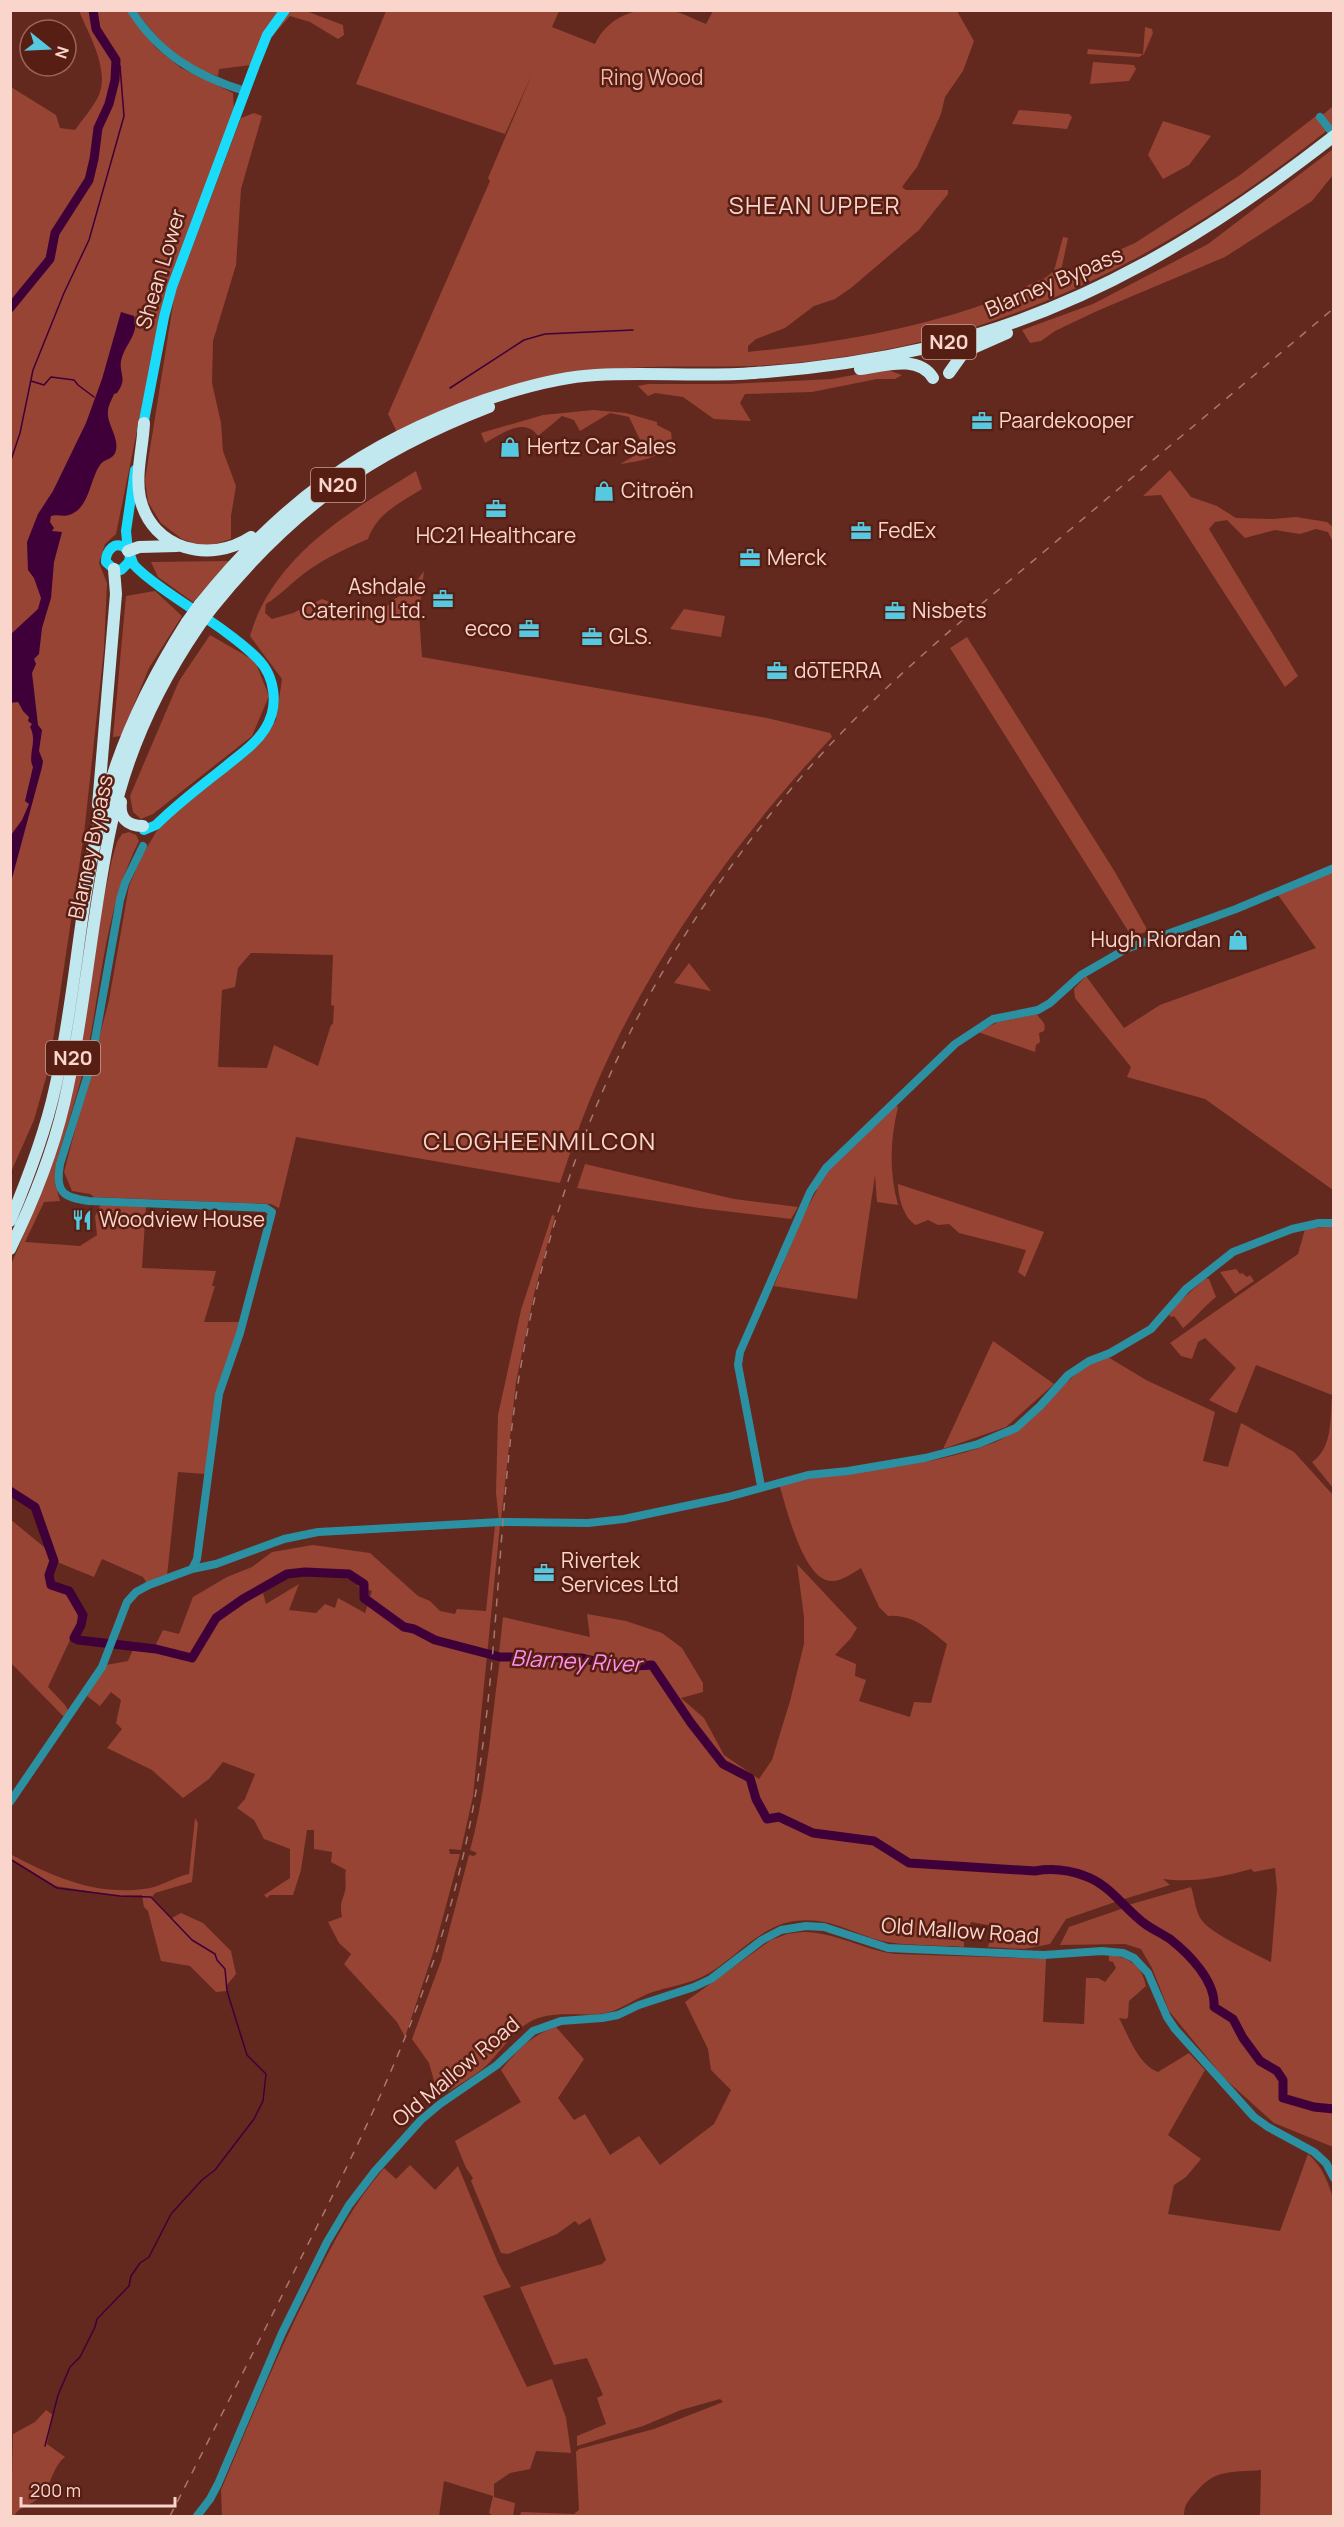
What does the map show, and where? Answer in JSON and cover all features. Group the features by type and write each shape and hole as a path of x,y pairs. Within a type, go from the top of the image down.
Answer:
{"highway":[{"name":"Blarney Bypass","path":"10,1221 41,1141 55,1089 89,874 100,820 121,749 149,687 205,607 254,542 310,492 392,439 426,422 473,404 552,382 594,375 754,373 800,369 866,360 952,341 1012,323 1091,291 1197,235 1256,195 1334,135"},
{"path":"949,373 958,357 969,348 1049,315 1091,291"},
{"path":"800,369 813,373 915,363 928,370 933,378"},
{"name":"Blarney Bypass","path":"205,607 296,518 324,495 395,448 430,430 498,404 542,392 645,375"},
{"path":"144,423 138,484 140,496 149,519 157,530 179,546"},
{"path":"126,551 139,547 179,546 202,552 238,545 310,492"},
{"path":"89,874 99,792 116,582 119,569"},
{"name":"Blarney Bypass","path":"10,1249 42,1178 64,1103 111,825 125,774 150,710 193,624"},
{"path":"125,774 120,808 122,815 127,823 144,828"},
{"path":"105,858 118,832 123,829 144,828"}],"main road":[{"name":"Shean Lower","path":"126,551 129,500 167,302 267,35 285,10"},
{"path":"126,551 110,549 106,555 108,565 153,581"},
{"path":"119,569 129,562 126,551"},
{"path":"126,551 135,566 153,581 259,660 273,685 274,701 268,723 255,741 162,818 144,828"}],"street":[{"path":"132,10 150,37 176,60 202,76 245,91"},
{"path":"1320,117 1334,135"},
{"path":"143,846 125,883 120,900 90,1068 60,1164 58,1179 61,1190 66,1196 89,1201 266,1208 272,1212 240,1333 219,1394 197,1559 192,1569"},
{"path":"761,1486 740,1373 740,1352 806,1201 826,1168 955,1044 972,1031 993,1019 1038,1010 1050,1003 1081,975 1150,938 1233,910 1334,868"},
{"path":"10,1802 102,1667 127,1602 136,1592 149,1585 284,1539 318,1532 500,1522 588,1523 624,1519 728,1497 761,1486 808,1475 925,1458 999,1437 1024,1421 1068,1375 1089,1361 1110,1353 1151,1329 1186,1289 1233,1252 1292,1229 1319,1223 1334,1223"},
{"name":"Old Mallow Road","path":"197,2517 218,2484 282,2333 327,2242 362,2188 421,2120 440,2104 497,2065 534,2031 561,2021 602,2019 618,2015 639,2005 694,1987 711,1978 762,1940 781,1930 806,1926 824,1927 888,1948 1044,1955 1115,1951 1127,1954 1148,1973 1167,2017 1175,2029 1243,2105 1268,2127 1314,2152 1326,2163 1334,2178"}],"green space":[{"path":"79,11 127,11 155,47 181,68 233,93 234,111 164,298 116,534 105,544 99,563 107,583 104,649 84,834 49,1067 34,1120 11,1172 11,87 56,115 60,128 75,130 97,99 102,78 97,54"},
{"path":"136,11 281,11 251,65 219,69 218,76 193,66 171,51"},
{"path":"289,11 306,11 343,25 344,35 338,39 310,22 290,16 267,42"},
{"name":"Ring Wood","path":"386,11 559,11 552,27 595,44 609,25 637,11 675,12 706,24 713,11 957,11 974,41 963,71 945,97 941,114 917,167 902,187 906,190 948,190 948,194 919,230 851,288 835,299 814,306 785,328 756,339 748,346 748,352 807,345 896,329 982,305 1045,278 1054,271 1063,237 1068,238 1060,276 1135,243 1240,175 1316,116 1318,119 1333,106 1334,125 1281,166 1170,239 1112,271 1053,298 991,321 928,340 820,360 765,365 622,368 580,374 397,432 388,414 490,181 488,178 533,72 505,134 356,84"},
{"path":"1145,27 1152,29 1153,33 1144,54 1139,57 1087,54 1088,49 1143,54"},
{"path":"1093,62 1134,65 1136,69 1129,81 1090,84"},
{"path":"1019,110 1069,114 1072,117 1067,129 1012,124"},
{"path":"254,113 262,116 241,189 236,265 213,341 212,383 221,423 223,451 236,486 231,516 231,539 205,547 182,539 161,523 148,502 145,480 175,292 241,118"},
{"path":"1163,121 1211,136 1189,165 1163,179 1148,155"},
{"path":"1333,149 1333,175 1312,201 1225,257 1097,311 1055,331 1041,341 1030,343 1022,330 1093,304 1208,244"},
{"path":"885,369 902,375 895,379 877,379 812,392 745,394 740,403 751,421 714,419 683,397 655,393 648,396 638,386 832,379"},
{"path":"593,410 626,413 657,422 657,425 671,432 672,442 655,456 620,464 645,450 629,417 610,413 580,431 574,420 562,416 538,436 526,427 520,427 485,443 481,433 543,415"},
{"path":"1170,470 1191,497 1217,506 1236,518 1296,517 1327,522 1333,527 1333,542 1328,532 1316,529 1300,534 1275,530 1245,538 1227,520 1215,522 1209,529 1298,676 1285,687 1161,495 1143,496"},
{"path":"416,471 422,489 383,515 368,539 328,558 301,576 266,604 265,613 272,619 293,613 322,599 330,602 333,608 343,610 389,605 410,588 424,571 419,614 422,657 767,718 830,733 832,737 795,778 726,863 664,955 611,1051 585,1112 560,1183 296,1137 279,1208 271,1204 94,1197 90,1194 72,1191 64,1172 109,1000 129,886 142,856 156,832 174,813 270,730 276,720 282,679 250,636 261,608 276,582 316,539 365,503","holes":["251,953 333,955 331,1005 334,1006 333,1024 318,1066 274,1045 267,1068 218,1067 222,990 235,987 238,968"]},
{"path":"229,561 193,602 158,577 151,562"},
{"path":"155,591 182,616 149,668 121,736 113,737 126,596"},
{"path":"684,609 725,616 721,637 670,629"},
{"path":"210,635 255,661 269,696 252,736 153,814 141,819 133,812 130,796 179,681"},
{"path":"967,637 1115,872 1148,931 1132,937 950,648"},
{"path":"129,832 136,835 139,841 119,891 112,917 85,1065 55,1173 60,1201 44,1202 25,1242 80,1246 97,1235 95,1216 102,1202 146,1206 142,1268 216,1271 212,1286 215,1286 204,1322 243,1322 227,1369 205,1474 178,1472 167,1576 146,1582 143,1577 102,1559 94,1577 57,1562 51,1554 47,1573 48,1584 69,1596 75,1605 77,1615 77,1625 48,1687 69,1712 65,1718 11,1663 10,1519 50,1552 35,1507 11,1492 11,1265 46,1181 112,859 122,834"},
{"path":"1333,872 1333,1190 1205,1099 1127,1077 1131,1067 1075,998 1074,989 1086,976 1124,1028 1160,1005 1316,948 1278,895"},
{"path":"689,963 711,991 674,983"},
{"path":"1037,1014 1045,1028 1039,1033 1040,1042 1036,1045 1035,1052 978,1032 998,1022"},
{"path":"894,1105 898,1107 893,1132 892,1168 898,1205 877,1202 875,1175 857,1299 774,1286 803,1216 817,1190 815,1188 824,1174"},
{"path":"585,1164 734,1199 798,1207 791,1219 699,1208 577,1188"},
{"path":"898,1184 1044,1232 1025,1277 1018,1272 1026,1250 959,1233 949,1224 938,1225 928,1220 916,1225 908,1218 902,1207"},
{"path":"552,1215 555,1216 534,1294 516,1382 501,1520 499,1521 496,1493 498,1415 521,1310"},
{"path":"1333,1226 1333,1488 1312,1462 1324,1449 1327,1441 1332,1395 1256,1365 1237,1413 1233,1412 1209,1400 1236,1368 1205,1338 1198,1342 1192,1359 1181,1356 1170,1343 1298,1254 1305,1229"},
{"path":"1236,1269 1247,1277 1250,1275 1254,1281 1235,1294 1220,1272"},
{"path":"1206,1278 1209,1279 1216,1297 1183,1328 1174,1316 1169,1315 1179,1302"},
{"path":"993,1341 1054,1384 1006,1427 943,1449"},
{"path":"1108,1357 1146,1380 1215,1412 1203,1461 1228,1467 1241,1423 1294,1452 1333,1495 1333,2147 1274,2123 1224,2078 1169,2011 1152,1968 1141,1949 1125,1944 1060,1945 1069,1927 1124,1908 1128,1913 1133,1912 1128,1905 1191,1887 1197,1911 1209,1928 1271,1962 1277,1889 1275,1868 1254,1872 1251,1869 1197,1880 1163,1879 1170,1885 1121,1900 1090,1878 1050,1869 1085,1879 1118,1901 1066,1919 1050,1944 1024,1949 988,1947 993,1926 971,1922 969,1930 960,1928 956,1932 957,1939 964,1942 964,1947 891,1943 819,1921 795,1921 782,1924 758,1937 714,1970 696,1980 650,1993 613,2011 538,2018 517,2032 478,2073 446,2093 436,2088 429,2063 412,2039 441,1961 469,1855 474,1856 477,1853 470,1850 485,1779 500,1659 580,1661 619,1669 651,1667 716,1758 723,1765 749,1778 757,1804 766,1820 779,1818 812,1835 874,1842 899,1857 899,1854 877,1840 813,1831 780,1815 767,1818 751,1776 725,1762 652,1663 620,1665 584,1655 499,1653 503,1617 590,1637 587,1614 626,1621 662,1633 682,1648 703,1683 703,1692 681,1698 704,1718 724,1755 759,1779 772,1760 804,1644 804,1617 797,1564 857,1628 835,1655 856,1664 855,1676 866,1680 859,1701 910,1717 914,1702 931,1703 947,1644 913,1620 888,1616 879,1607 861,1568 846,1577 831,1581 821,1577 812,1569 797,1540 779,1484 914,1464 967,1452 993,1443 1023,1424 1080,1371"},
{"path":"495,1525 500,1525 473,1796 461,1850 449,1849 450,1854 460,1854 434,1950 405,2037 397,2022 344,1964 351,1954 339,1943 328,1922 342,1917 341,1906 346,1889 346,1870 331,1862 332,1852 314,1849 314,1830 307,1830 301,1870 293,1895 270,1895 267,1898 264,1895 290,1878 290,1849 264,1839 254,1820 237,1808 245,1799 255,1774 223,1762 209,1779 183,1798 152,1770 107,1748 122,1729 116,1723 121,1700 111,1692 100,1706 87,1696 106,1665 128,1661 135,1645 155,1646 163,1630 179,1634 193,1597 227,1577 252,1567 272,1552 313,1545 370,1553 418,1596 430,1601 440,1611 455,1614 457,1609 486,1611","holes":["305,1573 331,1575 358,1581 357,1586 372,1591 365,1613 338,1598 335,1608 325,1604 316,1613 289,1610 299,1584 266,1604 263,1593 286,1578"]},
{"path":"195,1818 198,1823 192,1882 155,1893 152,1897 172,1918 181,1913 203,1923 231,1951 236,1974 226,1986 227,1991 216,1992 190,1966 161,1961 142,1895 120,1896 55,1886 11,1859 12,1855 61,1878 96,1888 131,1890 150,1888 189,1874"},
{"path":"803,1932 827,1935 895,1954 1046,1959 1043,2022 1084,2024 1086,1978 1098,1978 1105,1982 1116,1968 1113,1962 1109,1961 1109,1955 1129,1960 1138,1968 1146,1986 1129,2001 1128,2017 1119,2018 1140,2056 1145,2063 1158,2072 1189,2053 1205,2070 1168,2135 1201,2159 1186,2177 1174,2185 1168,2214 1280,2231 1308,2154 1318,2164 1330,2187 1334,2201 1333,2516 1260,2516 1261,2470 1225,2473 1211,2479 1203,2484 1189,2500 1184,2516 520,2516 521,2512 574,2514 579,2510 576,2452 579,2449 654,2429 723,2402 720,2399 681,2410 643,2426 577,2446 577,2436 606,2424 597,2398 603,2395 587,2358 554,2365 520,2287 602,2264 606,2260 591,2220 590,2218 579,2225 575,2221 557,2234 508,2254 501,2253 471,2181 473,2178 466,2168 455,2141 521,2102 501,2070 526,2044 539,2034 556,2027 584,2059 558,2098 574,2120 585,2114 610,2155 639,2136 660,2165 714,2124 731,2090 711,2070 708,2049 685,2002 771,1940 787,1934"},
{"path":"410,2165 435,2190 458,2166 498,2263 511,2287 483,2296 527,2387 552,2379 566,2418 571,2453 536,2451 530,2469 510,2473 494,2484 494,2497 515,2503 513,2516 493,2516 489,2513 493,2496 444,2481 439,2516 222,2516 221,2490 276,2361 344,2224 384,2168 396,2179"},
{"path":"46,2410 53,2415 47,2444 65,2457 57,2466 40,2497 11,2516 13,2434 35,2422"}],"shaded area":[{"path":"121,312 134,316 135,329 121,361 122,384 114,394 108,409 116,440 115,453 100,465 85,500 76,511 65,516 51,516 50,522 54,528 52,531 62,532 54,562 51,598 42,628 39,654 34,659 36,664 32,673 38,725 42,730 39,751 43,761 11,882 11,835 22,820 29,804 25,801 33,767 31,758 33,738 29,717 18,702 10,703 11,634 38,609 41,598 34,578 28,570 27,542 38,514 53,491 86,423 102,379"}],"waterway":[{"name":"Blarney River","path":"10,308 50,259 55,233 89,180 98,128 109,104 115,80 116,60 96,29 93,10"},
{"path":"10,463 20,433 33,370 64,293 89,240 124,116 120,66 116,60"},
{"path":"450,388 524,340 545,334 633,330"},
{"path":"31,381 44,385 51,377 74,380 94,397"},
{"path":"10,1176 12,1172"},
{"name":"Blarney River","path":"10,1491 35,1507 54,1561 49,1575 51,1585 69,1591 83,1615 74,1638 78,1640 156,1649 192,1658 216,1618 243,1599 287,1574 305,1572 349,1574 364,1584 364,1598 404,1627 414,1629 435,1640 500,1657 581,1658 620,1667 652,1665 691,1723 723,1764 750,1778 756,1799 767,1819 779,1817 813,1833 874,1841 909,1863 1035,1871 1060,1870 1079,1874 1101,1884 1143,1922 1170,1939 1193,1960 1211,1988 1214,2007 1233,2019 1243,2038 1260,2061 1277,2071 1283,2080 1283,2098 1314,2107 1334,2109"},
{"path":"10,1859 57,1888 120,1896 151,1897 192,1940 215,1954 225,1969 227,1991 247,2055 266,2074 263,2101 254,2119 215,2170 202,2180 171,2214 149,2257 140,2263 131,2276 129,2286 97,2319 80,2357 70,2367 58,2395 45,2446"}],"railway":[{"path":"170,2516 329,2203 374,2109 414,2014 448,1915 473,1811 481,1756 488,1701 512,1426 533,1305 566,1186 612,1071 639,1015 669,961 730,867 776,807 850,724 955,626 1334,308"}],"place":[{"name":"Paardekooper","path":"982,421"},
{"name":"Hertz Car Sales","path":"510,447"},
{"name":"Citroën","path":"604,491"},
{"name":"HC21 Healthcare","path":"496,509"},
{"name":"FedEx","path":"861,531"},
{"name":"Merck","path":"750,558"},
{"name":"Ashdale Catering Ltd.","path":"443,599"},
{"name":"Nisbets","path":"895,611"},
{"name":"ecco","path":"529,629"},
{"name":"GLS.","path":"592,637"},
{"name":"dōTERRA","path":"777,671"},
{"name":"Hugh Riordan","path":"1238,940"},
{"name":"Woodview House","path":"82,1220"},
{"name":"Rivertek Services Ltd","path":"544,1573"}],"district":[{"name":"SHEAN UPPER","path":"815,206"},
{"name":"CLOGHEENMILCON","path":"540,1142"}]}
